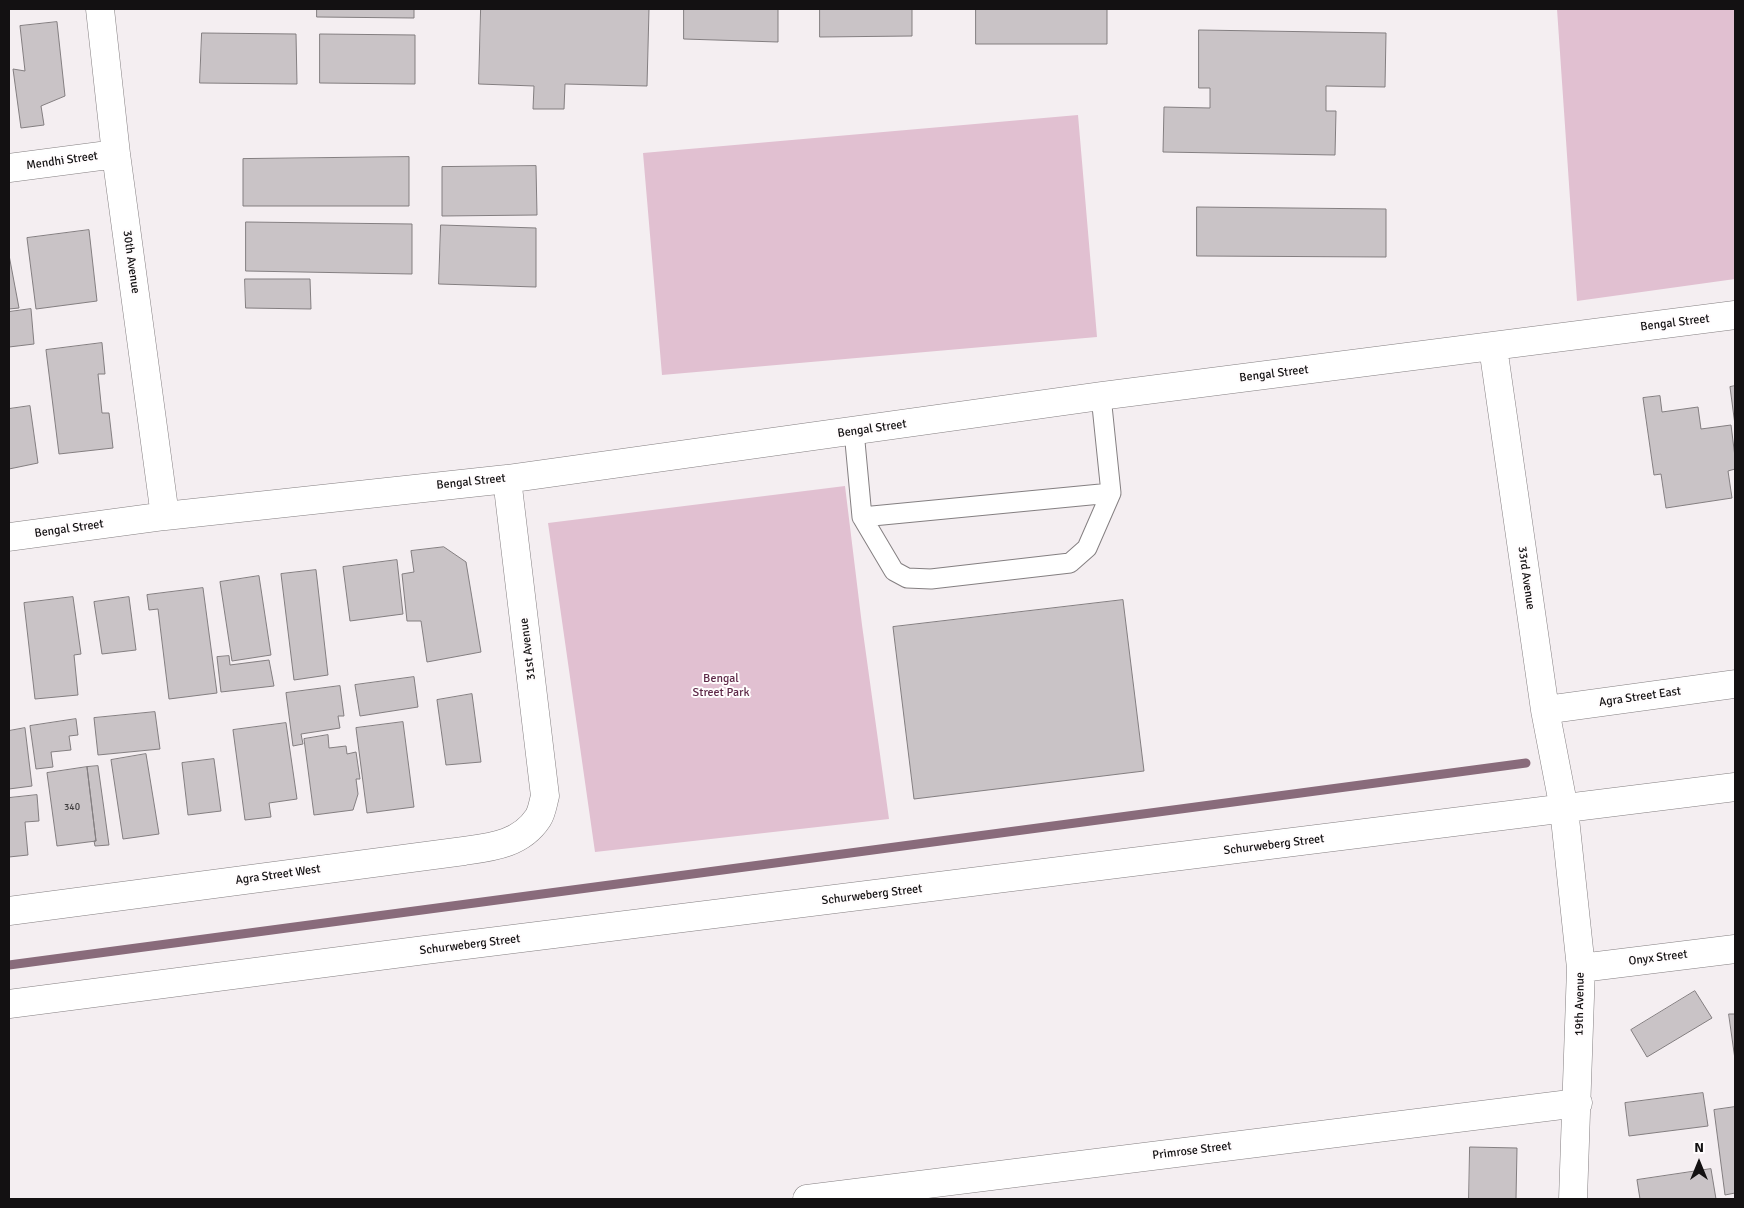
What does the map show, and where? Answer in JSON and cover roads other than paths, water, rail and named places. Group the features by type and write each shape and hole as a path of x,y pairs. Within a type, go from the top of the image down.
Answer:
{"street":[{"name":"30th Avenue","path":"100,9 116,154 165,516"},
{"name":"Mendhi Street","path":"9,168 116,154"},
{"name":"Bengal Street","path":"9,537 165,516 507,479 1100,396 1735,315"},
{"name":"33rd Avenue","path":"1494,346 1545,710 1564,809"},
{"name":"31st Avenue","path":"507,479 545,796 538,818"},
{"name":"Agra Street East","path":"1545,710 1735,684"},
{"name":"Schurweberg Street","path":"9,1004 1735,787"},
{"name":"19th Avenue","path":"1564,809 1581,968 1574,1199"},
{"name":"Agra Street West","path":"9,911 495,846 519,838 538,818"},
{"name":"Onyx Street","path":"1581,968 1735,948"},
{"name":"Primrose Street","path":"807,1199 1578,1103"}],"lane":[{"path":"854,431 862,516 894,571 907,578 931,579 1070,563 1087,548 1111,492 1100,396"},
{"path":"862,516 1111,492"}],"waterway":[{"path":"9,965 1526,763"}],"park label":[{"name":"Bengal Street Park","path":"721,686"}]}
